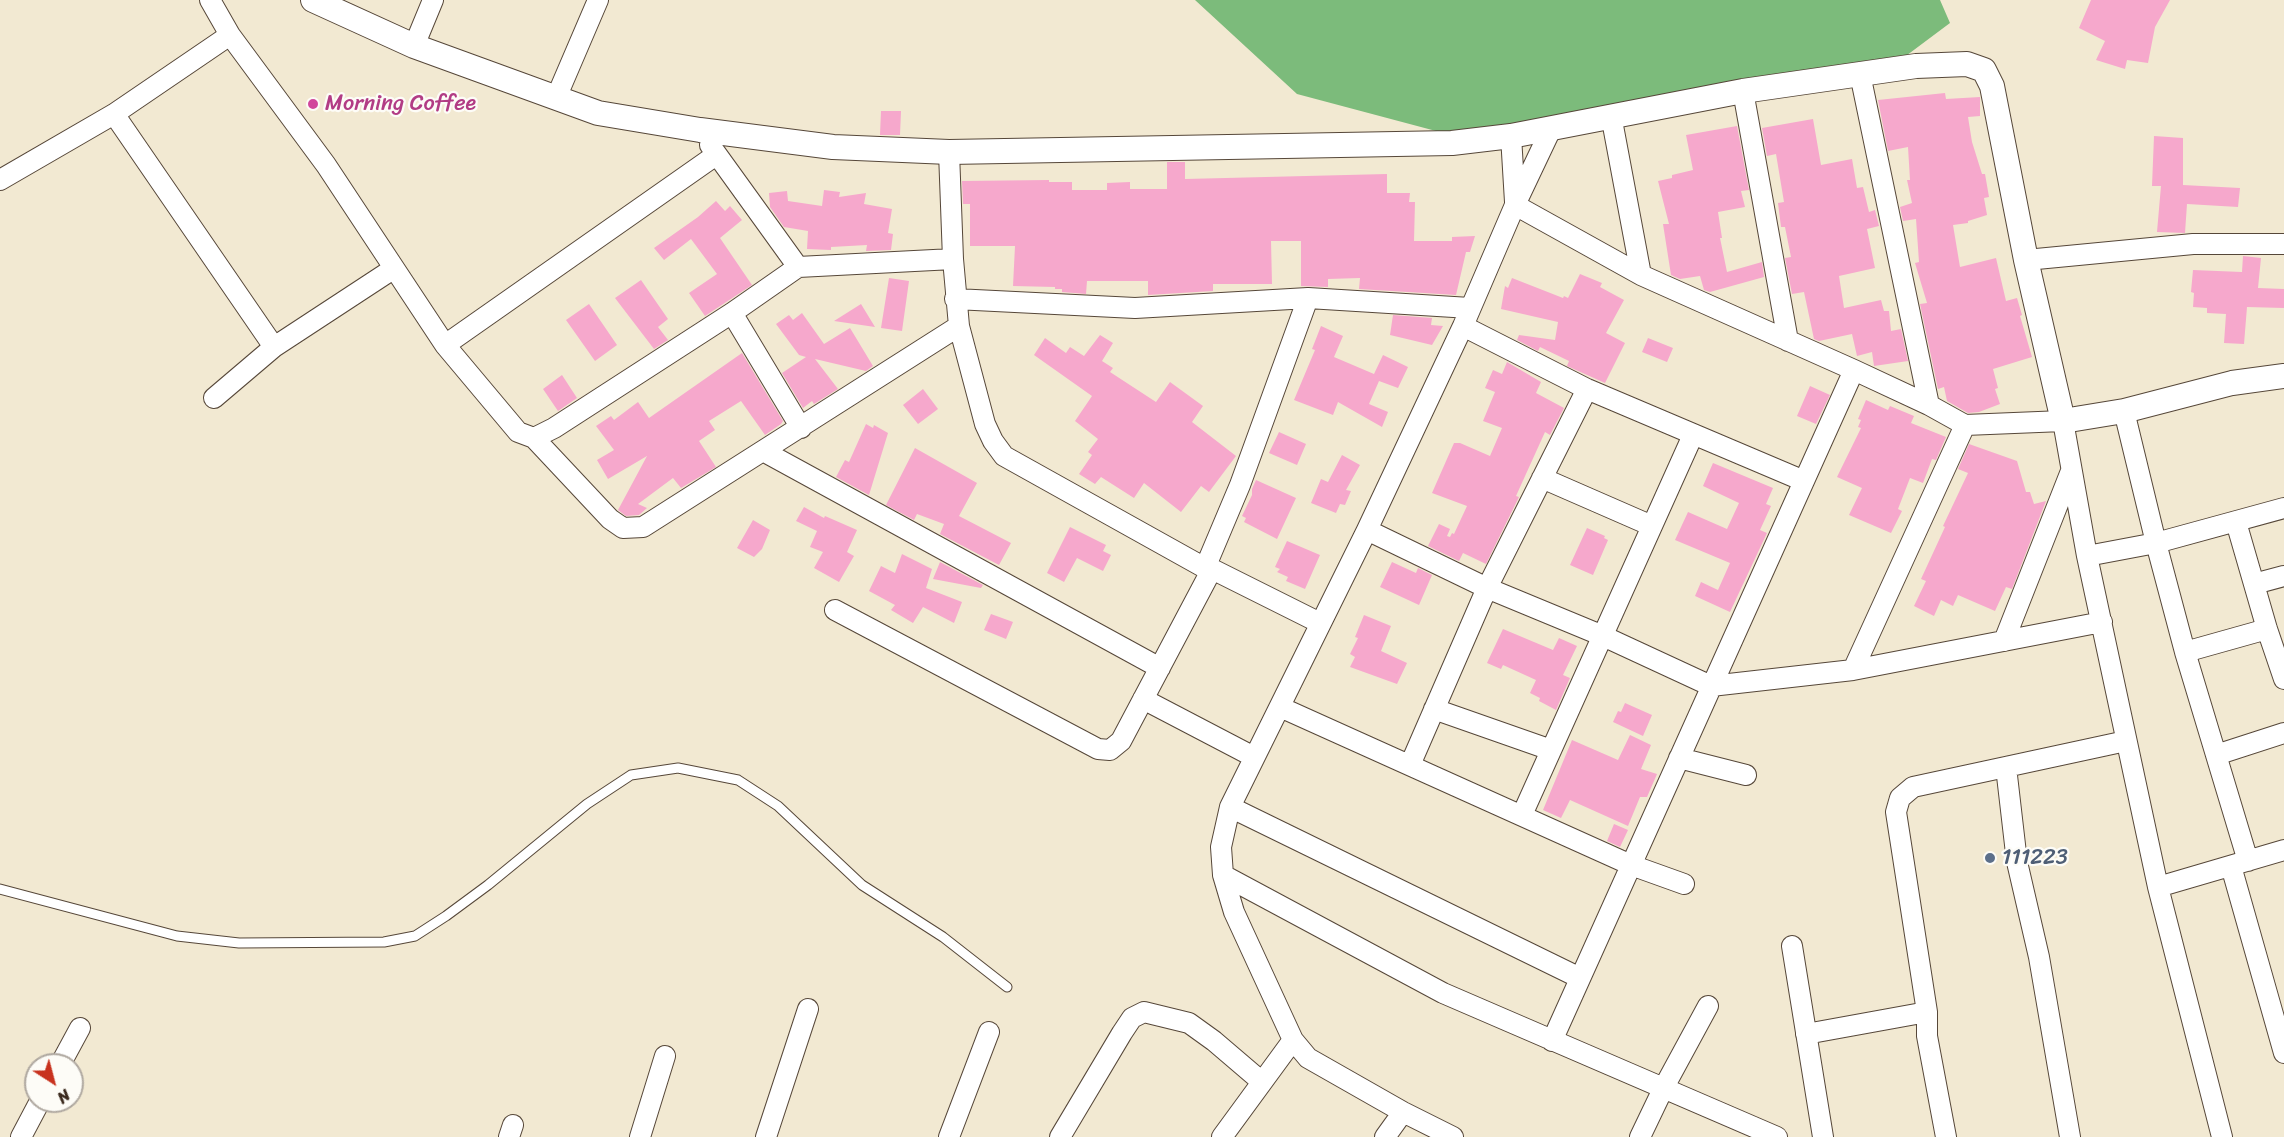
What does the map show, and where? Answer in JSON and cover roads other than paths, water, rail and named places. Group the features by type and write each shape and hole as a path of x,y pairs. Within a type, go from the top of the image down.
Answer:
{"street":[{"path":"210,0 230,35 326,165 445,345 518,432 534,438 610,519 623,528 643,527 959,326"},
{"path":"313,0 414,46 598,113 700,130 833,147 950,152 1452,143 1511,136 1743,91 1916,66 1967,64 1984,70 1992,86 2026,260 2063,421 2088,556 2158,887 2222,1137"},
{"path":"414,46 433,0"},
{"path":"556,98 598,0"},
{"path":"0,180 114,114 230,35"},
{"path":"1860,74 1929,405"},
{"path":"1743,91 1788,341"},
{"path":"114,114 274,347"},
{"path":"1611,115 1641,275"},
{"path":"1453,1137 1403,1112 1308,1058 1293,1040 1234,912 1223,875 1221,847 1230,807 1367,530 1467,317 1515,205 1552,127"},
{"path":"700,130 798,267"},
{"path":"1511,136 1515,205"},
{"path":"950,152 955,299 959,326 985,424 993,441 1004,456 1208,568 1320,623"},
{"path":"445,345 716,155"},
{"path":"1515,205 1641,275 1854,370 1929,405 1965,425 2063,421 2124,411 2232,383 2284,376"},
{"path":"2026,260 2193,244 2284,244"},
{"path":"534,438 554,428 732,313 798,267 953,259"},
{"path":"214,398 274,347 393,269"},
{"path":"955,299 1135,308 1308,298 1467,317 1587,389 1803,481"},
{"path":"835,610 1098,749 1110,750 1121,741 1160,668 1208,568 1308,298"},
{"path":"732,313 801,428"},
{"path":"1552,1041 1854,370"},
{"path":"1410,765 1488,588 1587,389"},
{"path":"2124,411 2185,652 2216,755 2284,1053"},
{"path":"1853,670 1965,425"},
{"path":"1522,815 1693,435"},
{"path":"763,451 1160,668"},
{"path":"2004,641 2071,471"},
{"path":"1542,478 1652,526"},
{"path":"2088,556 2156,543 2284,508"},
{"path":"2236,522 2284,679"},
{"path":"1367,530 1488,588 1603,636 1711,686 1853,670 2102,622"},
{"path":"2254,584 2284,576"},
{"path":"2185,652 2267,629"},
{"path":"1143,699 1254,757"},
{"path":"1280,707 1631,865 1684,884"},
{"path":"1434,709 1551,750"},
{"path":"2216,755 2284,733"},
{"path":"1946,1137 1927,1036 1927,1012 1896,812 1900,798 1913,787 2127,741"},
{"path":"1679,758 1746,775"},
{"path":"2006,767 2017,862 2039,957 2070,1137"},
{"path":"1230,807 1580,978"},
{"path":"2158,887 2284,850"},
{"path":"1223,875 1443,993 1777,1137"},
{"path":"1792,945 1823,1137"},
{"path":"1640,1137 1708,1006"},
{"path":"766,1137 808,1009"},
{"path":"1060,1137 1132,1018 1144,1012 1189,1023 1262,1082"},
{"path":"1806,1034 1927,1012"},
{"path":"66,1053 80,1028"},
{"path":"949,1137 989,1032"},
{"path":"1222,1137 1293,1040"},
{"path":"640,1137 665,1056"},
{"path":"1385,1137 1403,1112"},
{"path":"21,1137 34,1113"}],"lane":[{"path":"0,889 177,936 239,943 384,942 415,936 446,916 488,885 587,804 631,775 678,768 738,780 777,806 862,885 943,937 1007,987"}],"place":[{"name":"Morning Coffee","path":"313,104"},
{"name":"111223","path":"1990,858"}]}
